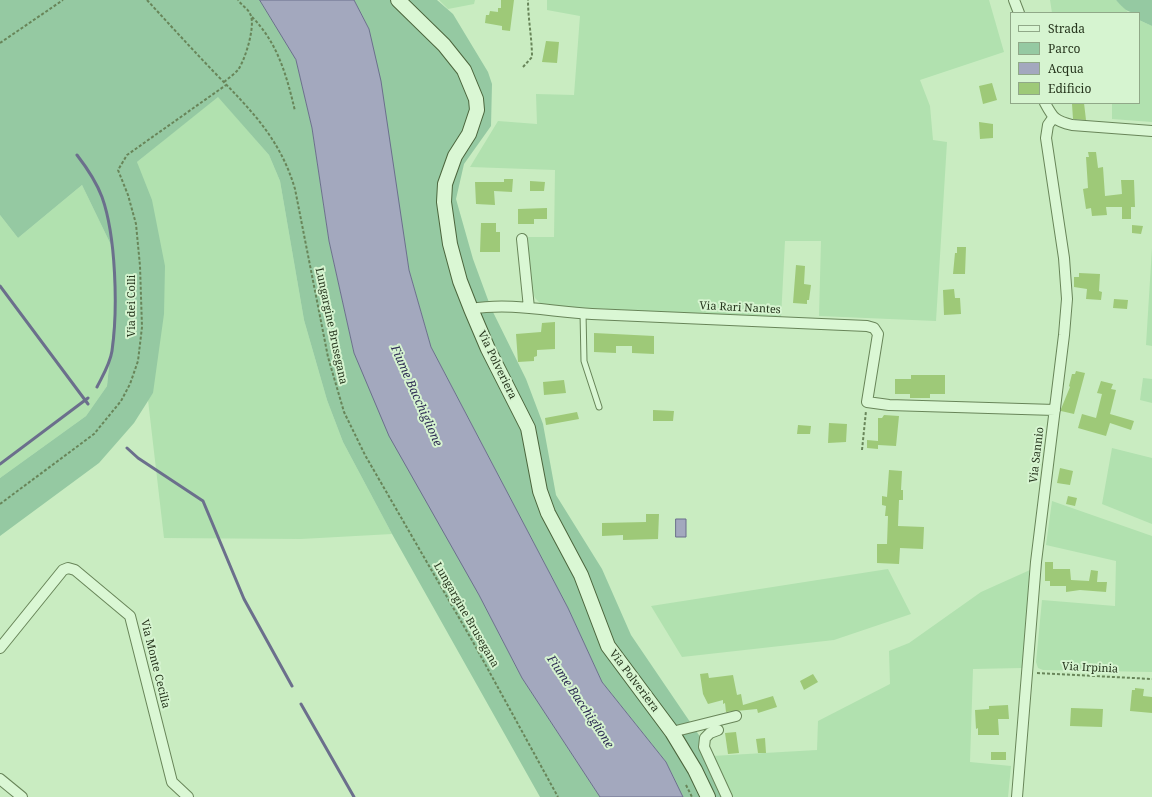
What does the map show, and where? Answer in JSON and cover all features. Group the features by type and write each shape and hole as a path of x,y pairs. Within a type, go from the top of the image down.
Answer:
{"street":[{"name":"Via Polveriera","path":"398,0 439,40 460,65 470,80 476,99 477,110 469,134 455,156 445,184 444,202 450,244 460,281 471,309 488,349 528,428 540,491 548,513 581,575 608,646 672,732 695,770 708,797"},
{"path":"1014,0 1019,12"},
{"path":"1046,104 1053,118 1060,122 1072,125 1152,131"},
{"name":"Via Sannio","path":"1017,797 1036,562 1067,299 1064,258 1046,138 1048,125 1053,118"},
{"path":"522,239 528,308"},
{"name":"Via Rari Nantes","path":"471,309 484,307 528,308 583,313 859,326 874,328 878,334 878,342 868,402"},
{"path":"868,402 889,405 1055,410"},
{"name":"Via Monte Cecilia","path":"0,648 63,570 68,568 75,570 130,616 172,782 188,797"},
{"path":"672,732 736,716"},
{"path":"718,730 710,733 705,738 704,747 727,797"},
{"path":"0,780 22,797"}],"lane":[{"path":"583,313 584,361 599,407"}],"path":[{"path":"0,43 63,0"},
{"name":"Lungargine Brusegana","path":"147,0 266,129 287,164 295,189 328,357 344,412 365,455 473,642 558,797"},
{"path":"238,0 247,8 252,17 268,37 282,62 295,111"},
{"path":"523,67 532,57 532,34 528,18 528,0"},
{"path":"225,84 237,71 243,61 252,29 252,17"},
{"name":"Via dei Colli","path":"0,504 94,434 114,411 130,384 138,361 142,327 140,266 136,224 128,195 118,170 127,156 225,84"},
{"path":"862,450 868,402"},
{"name":"Via Irpinia","path":"1028,673 1152,679"},
{"path":"686,785 692,797"}],"green space":[{"path":"0,0 260,0 296,59 312,128 329,241 354,353 522,678 600,797 540,797 392,534 343,442 327,400 304,320 280,181 269,155 218,97 137,162 152,200 165,266 164,314 153,393 134,423 99,463 0,536 0,478 86,416 107,386 115,307 112,247 82,185 18,238 0,215"},
{"path":"354,0 437,0 453,14 488,72 492,84 491,126 464,164 456,199 473,259 491,308 526,379 543,424 556,495 602,569 631,635 705,744 730,797 683,797 666,762 602,682 568,608 431,347 409,270 369,29"},
{"path":"439,0 475,0 474,4 448,9"},
{"path":"547,0 989,0 1004,52 920,80 930,106 933,140 947,142 936,321 819,316 821,241 785,241 781,318 549,306 540,303 535,298 531,287 528,237 554,237 555,170 470,167 498,121 537,124 536,94 574,95 580,16 547,10"},
{"path":"1050,0 1116,0 1128,12 1052,12"},
{"path":"1116,0 1152,0 1152,26 1140,20 1140,12 1131,12 1121,6"},
{"path":"1140,20 1152,26 1152,122 1112,119 1112,104 1140,104"},
{"path":"218,96 269,155 280,181 304,320 327,400 343,442 392,534 301,539 164,538 148,400 153,393 137,162"},
{"path":"82,185 112,247 115,307 107,386 86,416 0,478 0,215 18,238"},
{"path":"1152,248 1152,346 1146,345"},
{"path":"1143,378 1152,379 1152,403 1140,400"},
{"path":"1112,448 1152,458 1152,524 1102,504"},
{"path":"1052,501 1152,536 1152,672 1043,670 1038,668 1036,662 1042,600 1115,606 1116,561 1046,545"},
{"path":"888,569 911,614 834,640 682,657 651,606"},
{"path":"1030,570 1022,668 973,669 970,762 1011,766 1008,797 731,797 712,756 817,750 818,721 890,684 889,651 909,643 981,592"}],"water":[{"name":"Fiume Bacchiglione","path":"260,0 354,0 369,29 381,81 409,270 431,347 568,608 602,682 666,762 683,797 600,797 522,678 479,595 389,436 354,353 329,241 312,128 296,60"},
{"path":"676,519 686,519 686,537 676,537"}],"building":[{"path":"501,0 514,0 510,31 502,30 502,26 485,23 486,15 489,15 490,11 498,12 498,8 501,8"},
{"path":"546,41 559,42 557,63 542,62"},
{"path":"992,83 997,100 983,104 979,86"},
{"path":"1072,104 1084,104 1086,120 1073,119"},
{"path":"979,122 993,124 993,138 980,139"},
{"path":"1088,152 1096,152 1098,168 1103,167 1105,196 1122,194 1121,180 1134,180 1135,207 1131,207 1131,219 1122,219 1122,207 1106,207 1107,215 1092,216 1091,208 1086,209 1083,189 1088,188 1086,157 1089,157"},
{"path":"504,179 513,179 512,192 494,191 495,205 476,204 475,182 504,182"},
{"path":"530,181 545,182 544,191 530,191"},
{"path":"547,208 547,219 534,219 534,224 518,224 518,209"},
{"path":"481,223 496,223 496,232 500,232 500,252 480,252"},
{"path":"1132,225 1143,226 1141,234 1132,233"},
{"path":"957,247 966,247 965,274 953,274"},
{"path":"796,265 805,266 804,284 811,285 807,304 793,303"},
{"path":"1079,273 1100,274 1099,291 1102,292 1101,300 1086,299 1087,289 1074,287 1074,277 1079,277"},
{"path":"954,289 955,298 960,298 961,314 944,315 943,290"},
{"path":"1114,299 1128,300 1127,309 1113,308"},
{"path":"555,322 555,349 537,350 537,356 534,357 534,361 518,362 516,334 541,332 542,323"},
{"path":"594,333 654,336 654,354 632,353 632,346 616,346 616,353 594,352"},
{"path":"1076,371 1085,373 1074,414 1061,411 1061,409 1070,387 1072,374 1075,374"},
{"path":"911,375 945,375 945,394 930,394 930,398 910,398 910,394 895,394 895,379 911,379"},
{"path":"564,380 566,393 544,395 543,382"},
{"path":"1101,381 1113,384 1111,389 1116,390 1110,414 1134,421 1131,430 1110,423 1106,436 1078,428 1082,414 1096,418 1102,394 1097,393"},
{"path":"653,410 674,411 673,421 653,421"},
{"path":"577,412 579,419 546,425 545,418"},
{"path":"884,415 899,416 896,446 878,445 878,449 867,448 867,440 878,441 878,418 882,418"},
{"path":"829,423 847,424 846,442 828,443"},
{"path":"798,425 811,426 810,434 797,434"},
{"path":"1060,468 1073,471 1070,485 1057,483"},
{"path":"889,470 902,471 901,490 903,490 903,500 899,500 898,526 924,527 923,549 900,548 899,564 877,563 877,544 887,544 888,516 885,516 886,506 882,505 882,496 887,497"},
{"path":"1068,496 1077,498 1075,506 1066,504"},
{"path":"646,514 659,514 658,539 623,540 623,535 602,536 602,523 646,522"},
{"path":"1045,562 1053,562 1053,569 1070,569 1071,580 1089,581 1091,570 1098,571 1097,582 1107,582 1106,592 1080,590 1066,592 1066,586 1050,586 1050,581 1045,581"},
{"path":"708,673 709,678 733,675 737,695 741,694 743,705 773,696 777,707 758,713 757,709 726,712 725,703 723,704 723,700 708,704 703,694 700,674"},
{"path":"813,674 818,682 804,690 800,681"},
{"path":"1135,688 1144,689 1143,696 1152,697 1152,713 1130,711 1132,690 1135,690"},
{"path":"1008,705 1009,719 998,719 999,735 978,735 978,728 976,729 975,710 989,709 989,706"},
{"path":"1071,708 1103,709 1102,727 1070,726"},
{"path":"736,732 739,753 728,754 725,733"},
{"path":"765,738 766,753 758,753 756,739"},
{"path":"991,752 1006,752 1006,760 991,760"}],"waterway":[{"path":"77,155 91,175 102,197 107,213 113,252 115,315 112,351 108,365 97,387"},
{"path":"0,286 88,404"},
{"path":"0,464 88,398"},
{"path":"127,448 138,458 203,501 244,599 292,686"},
{"path":"301,704 354,797"}]}
